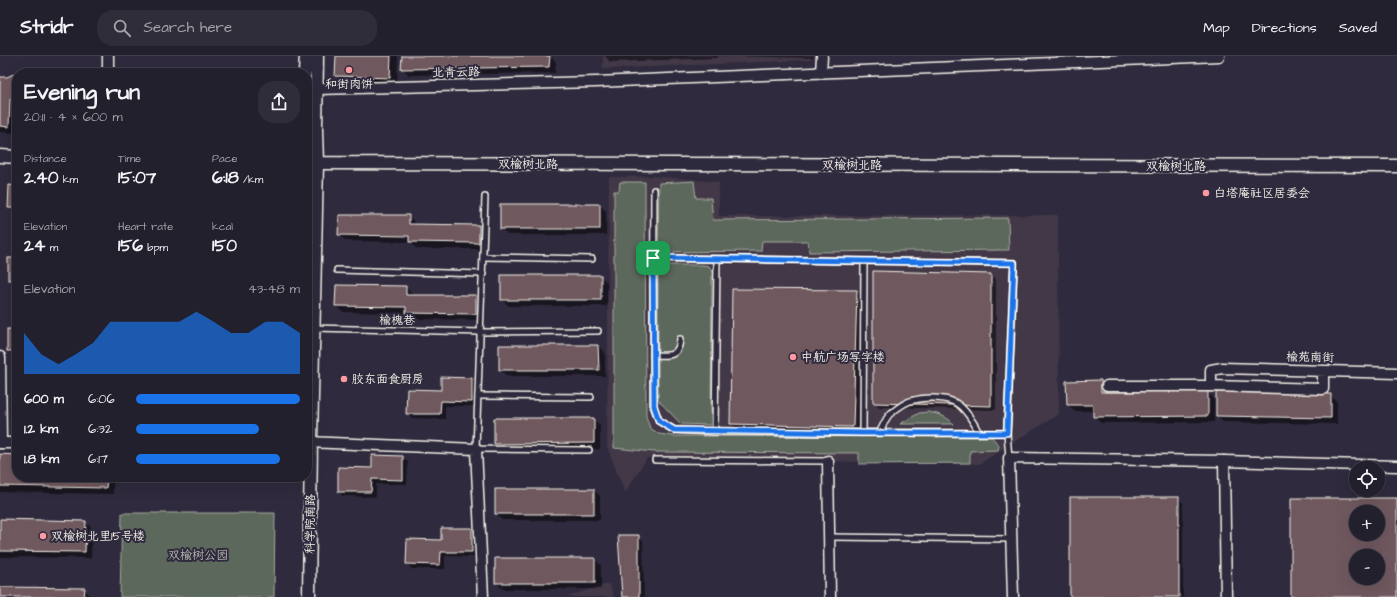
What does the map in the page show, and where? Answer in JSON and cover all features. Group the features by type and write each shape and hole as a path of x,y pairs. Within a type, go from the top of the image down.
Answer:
{"street":[{"path":"108,56 108,68"},
{"path":"305,68 306,56"},
{"name":"科学院南路","path":"312,374 314,328 312,163 317,89 317,56"},
{"path":"822,56 822,73"},
{"name":"北青云路","path":"317,89 596,82 822,73 1058,59 1219,56"},
{"path":"0,156 12,157"},
{"name":"双榆树北路","path":"312,163 1397,166"},
{"path":"0,357 1,443 12,443"},
{"name":"榆苑南街","path":"1211,386 1211,370 1222,368 1397,372"},
{"path":"1107,386 1211,386 1323,389 1323,371"},
{"path":"312,442 476,449 483,597"},
{"path":"1013,597 1009,458 1224,461 1397,466"},
{"path":"828,461 830,597"},
{"path":"1224,461 1226,597"},
{"name":"科学院南路","path":"309,482 309,597"}],"lane":[{"path":"654,190 654,406 659,421 674,430 715,432 1007,433"},
{"path":"485,197 476,449 589,450"},
{"path":"483,257 592,259"},
{"path":"653,258 1014,263 1007,433 1009,458"},
{"path":"715,432 717,260"},
{"path":"863,433 864,260"},
{"path":"337,270 482,274"},
{"name":"榆槐巷","path":"314,328 481,332 598,331"},
{"path":"653,355 665,356 674,354 678,349 680,339"},
{"path":"478,396 590,397"},
{"path":"879,433 889,415 899,407 913,400 926,399 940,399 955,402 975,424 979,433"},
{"path":"655,460 828,461"},
{"path":"829,537 1012,539"}],"shaded area":[{"path":"603,56 812,56 811,60 603,69"},
{"path":"654,176 719,182 719,216 1058,215 1059,414 979,464 647,458 625,493 607,447 609,177"},
{"path":"609,584 614,597 566,597 593,588"}],"green space":[{"path":"694,181 696,198 711,198 713,220 1008,218 1009,250 809,252 808,241 762,241 761,251 658,252 659,183"},
{"path":"620,182 645,182 646,416 650,428 659,434 672,436 992,437 999,446 998,450 970,451 970,463 859,464 859,453 654,452 614,448 614,191 619,191"},
{"path":"658,265 703,265 709,266 712,272 711,425 681,424 658,400"},
{"path":"928,412 942,416 954,424 900,424 919,413"},
{"name":"双榆树公园","path":"122,513 275,513 274,597 120,597"}],"building":[{"path":"336,56 391,56 390,78 335,76"},
{"path":"402,56 550,56 549,67 401,69"},
{"path":"12,75 12,98 10,99 9,127 0,126 0,77 7,77"},
{"path":"9,185 12,185 12,208 8,208"},
{"path":"500,204 600,204 600,229 500,229"},
{"path":"339,215 409,215 409,224 479,225 479,243 409,242 409,236 338,235"},
{"path":"8,258 12,258 12,280 8,280"},
{"path":"873,271 991,274 991,406 873,403"},
{"path":"501,275 601,275 601,300 501,300"},
{"path":"336,285 406,286 406,295 476,295 476,314 406,313 406,307 335,306"},
{"name":"中航广场写字楼","path":"732,289 857,290 853,427 730,424"},
{"path":"7,329 12,329 12,351 7,351"},
{"path":"499,345 598,345 599,370 499,370"},
{"path":"441,377 472,378 472,402 441,401 440,414 406,414 407,389 441,390"},
{"path":"1101,380 1101,392 1208,391 1208,416 1093,417 1093,405 1067,405 1066,381"},
{"path":"1216,392 1331,394 1331,418 1216,416"},
{"path":"494,418 594,418 594,443 494,444"},
{"path":"0,454 12,455 12,482 107,482 106,488 0,486"},
{"path":"372,455 403,456 403,480 372,479 371,492 338,492 338,467 372,468"},
{"path":"495,489 594,489 594,514 495,514"},
{"path":"1070,497 1179,497 1179,597 1070,597"},
{"path":"1291,498 1397,498 1397,597 1291,597"},
{"name":"双榆树北里15号楼","path":"0,519 86,521 85,552 0,551"},
{"path":"441,528 472,528 472,552 441,552 440,565 406,564 407,539 441,540"},
{"path":"618,535 639,535 639,597 622,597"},
{"path":"495,558 595,558 595,583 495,583"},
{"path":"0,587 85,588 84,597 0,597"}],"place":[{"name":"和街肉饼","path":"349,70"},
{"name":"白塔庵社区居委会","path":"1206,193"},
{"name":"中航广场写字楼","path":"793,357"},
{"name":"胶东面食厨房","path":"344,379"},
{"name":"双榆树北里15号楼","path":"43,536"}],"route":[{"path":"653,258 1014,263 1007,433 715,432 674,430 659,421 654,406 653,258"}]}
